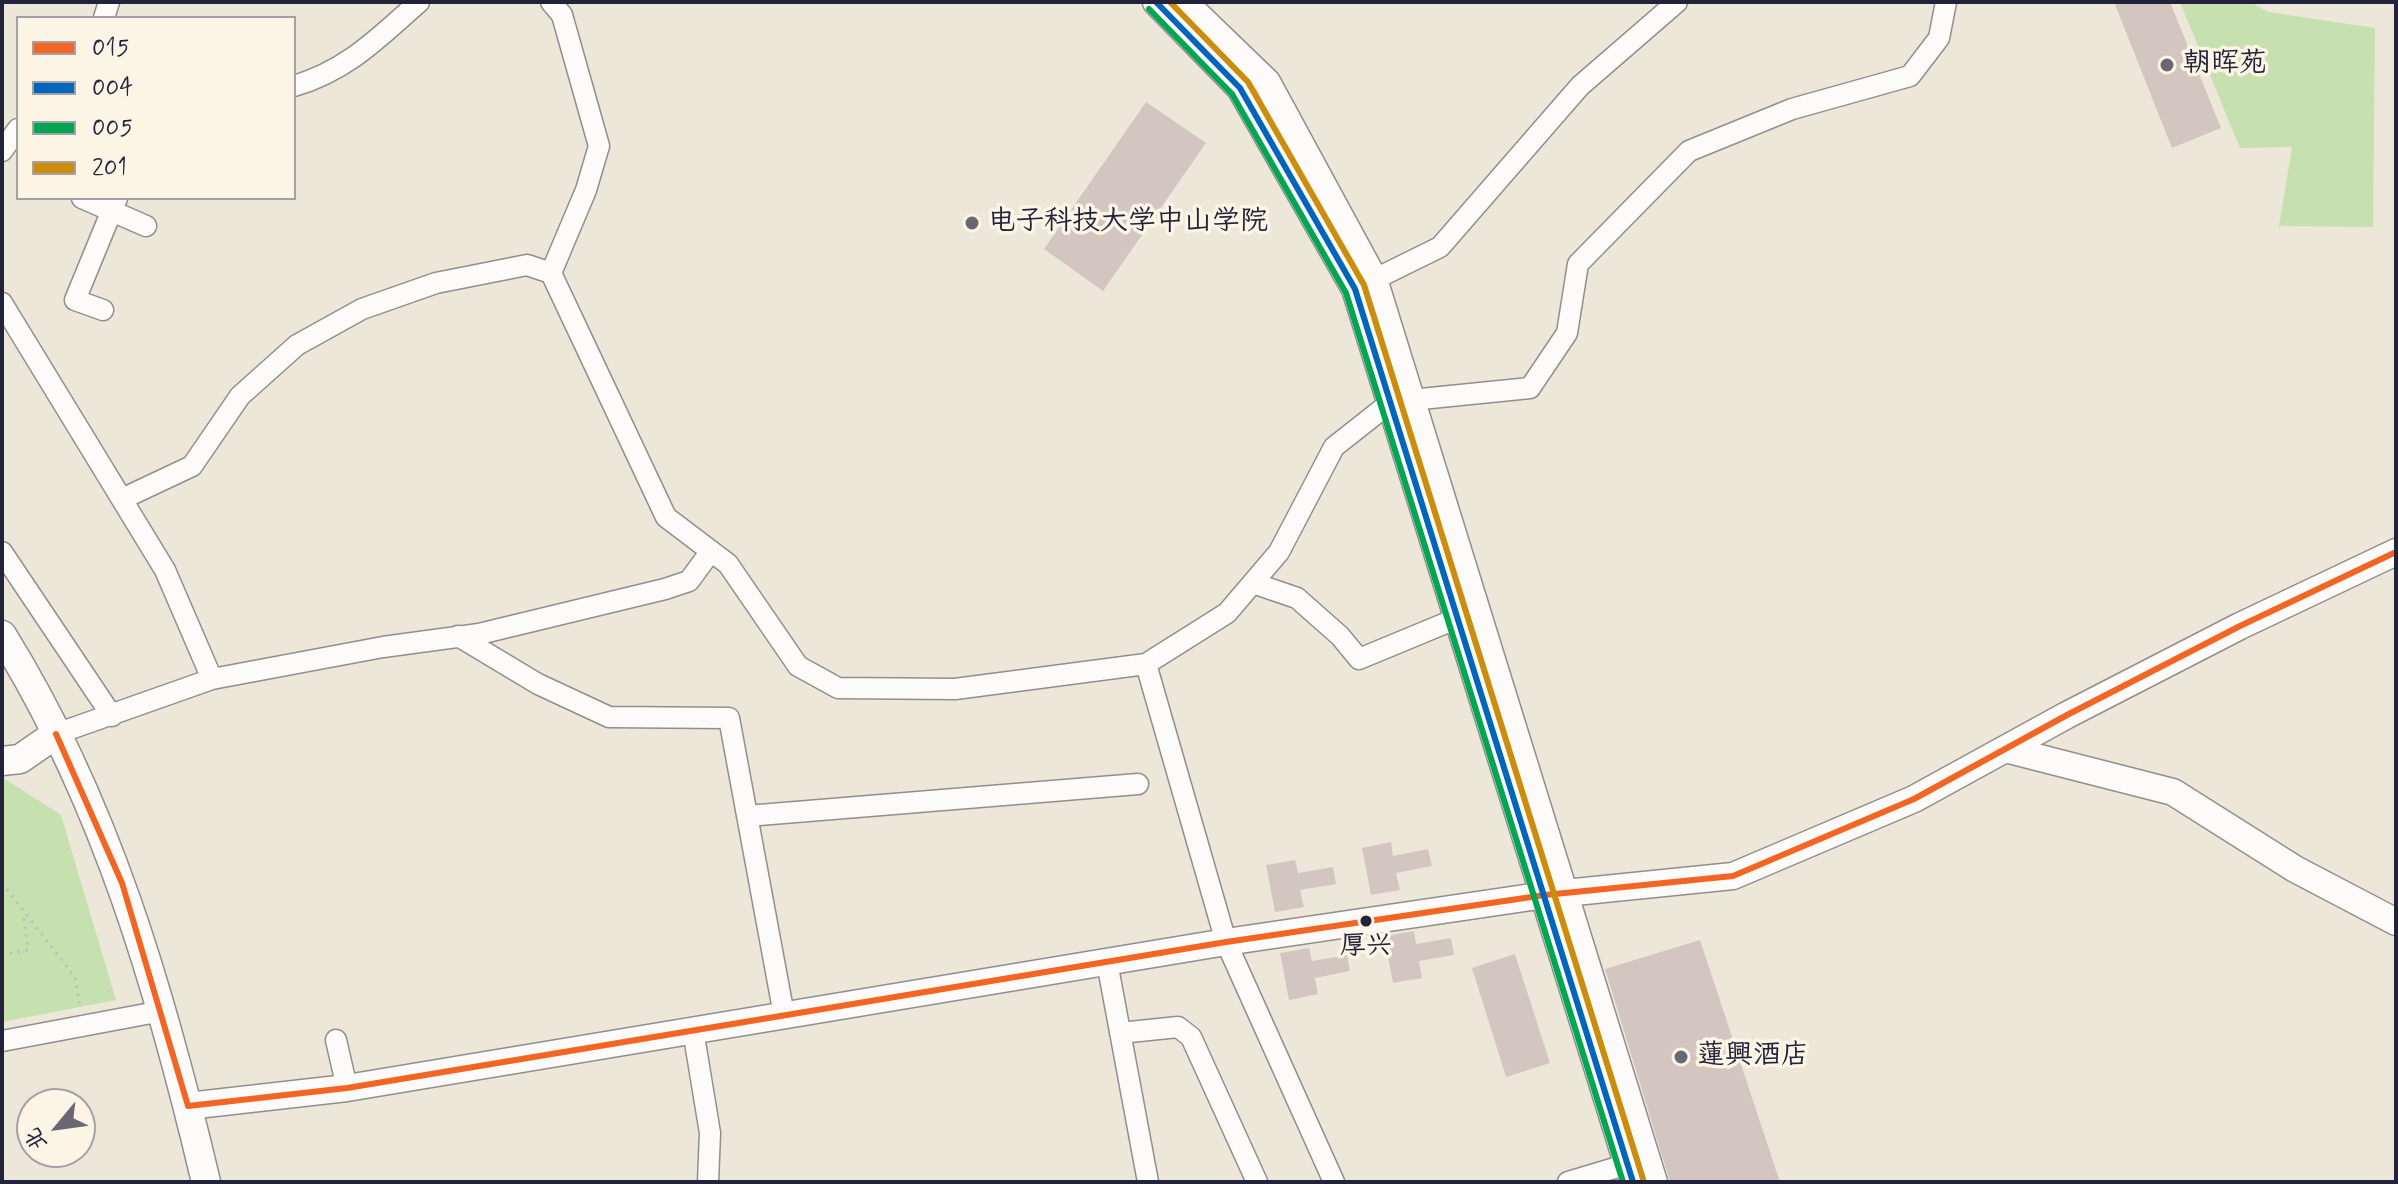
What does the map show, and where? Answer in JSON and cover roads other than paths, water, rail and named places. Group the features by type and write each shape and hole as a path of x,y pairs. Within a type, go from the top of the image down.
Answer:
{"main road":[{"path":"2,635 37,692 122,883 162,1011 206,1182"},
{"path":"2,746 15,746 56,734"},
{"path":"2,761 20,759 56,734"}],"street":[{"path":"296,85 322,77 356,57 419,2"},
{"path":"551,2 562,15 599,146 586,190 551,273"},
{"path":"1156,2 1240,88 1365,284"},
{"path":"1184,2 1267,82 1365,284 1555,893 1630,1173 1568,1182"},
{"path":"1365,284 1440,247 1580,86 1677,2"},
{"path":"122,499 192,466 240,396 297,345 362,309 436,283 527,265 551,273 666,517 728,564 798,666 838,688 955,689 1146,664 1227,613 1253,583 1279,552 1334,447 1401,401 1530,388 1567,333 1578,264 1689,151 1792,109 1910,76 1939,38 1946,2"},
{"path":"2,151 16,132"},
{"path":"87,200 146,226"},
{"path":"103,310 75,300 116,200"},
{"path":"2,303 165,570 212,679"},
{"path":"1401,401 1458,618 1654,1182"},
{"path":"56,734 212,679 510,626 689,581 711,551"},
{"path":"2,552 112,716"},
{"path":"188,1106 347,1088 1226,942 1555,893 1733,876 1914,799 2240,626 2396,552"},
{"path":"1253,583 1297,598 1340,636 1359,659 1458,618"},
{"path":"458,636 538,684 609,717 729,718 784,1015"},
{"path":"1146,664 1226,942 1331,1181"},
{"path":"2005,749 2173,792 2295,869 2396,922"},
{"path":"747,816 1138,784"},
{"path":"1107,962 1148,1182"},
{"path":"2,1041 162,1011"},
{"path":"1120,1033 1178,1027 1191,1037 1257,1182"},
{"path":"693,1030 710,1133 708,1182"},
{"path":"336,1040 347,1088"}],"place":[{"name":"朝晖苑","path":"2167,65"},
{"name":"电子科技大学中山学院","path":"972,223"},
{"name":"厚兴","path":"1366,921"},
{"name":"蓮興酒店","path":"1681,1057"}]}
